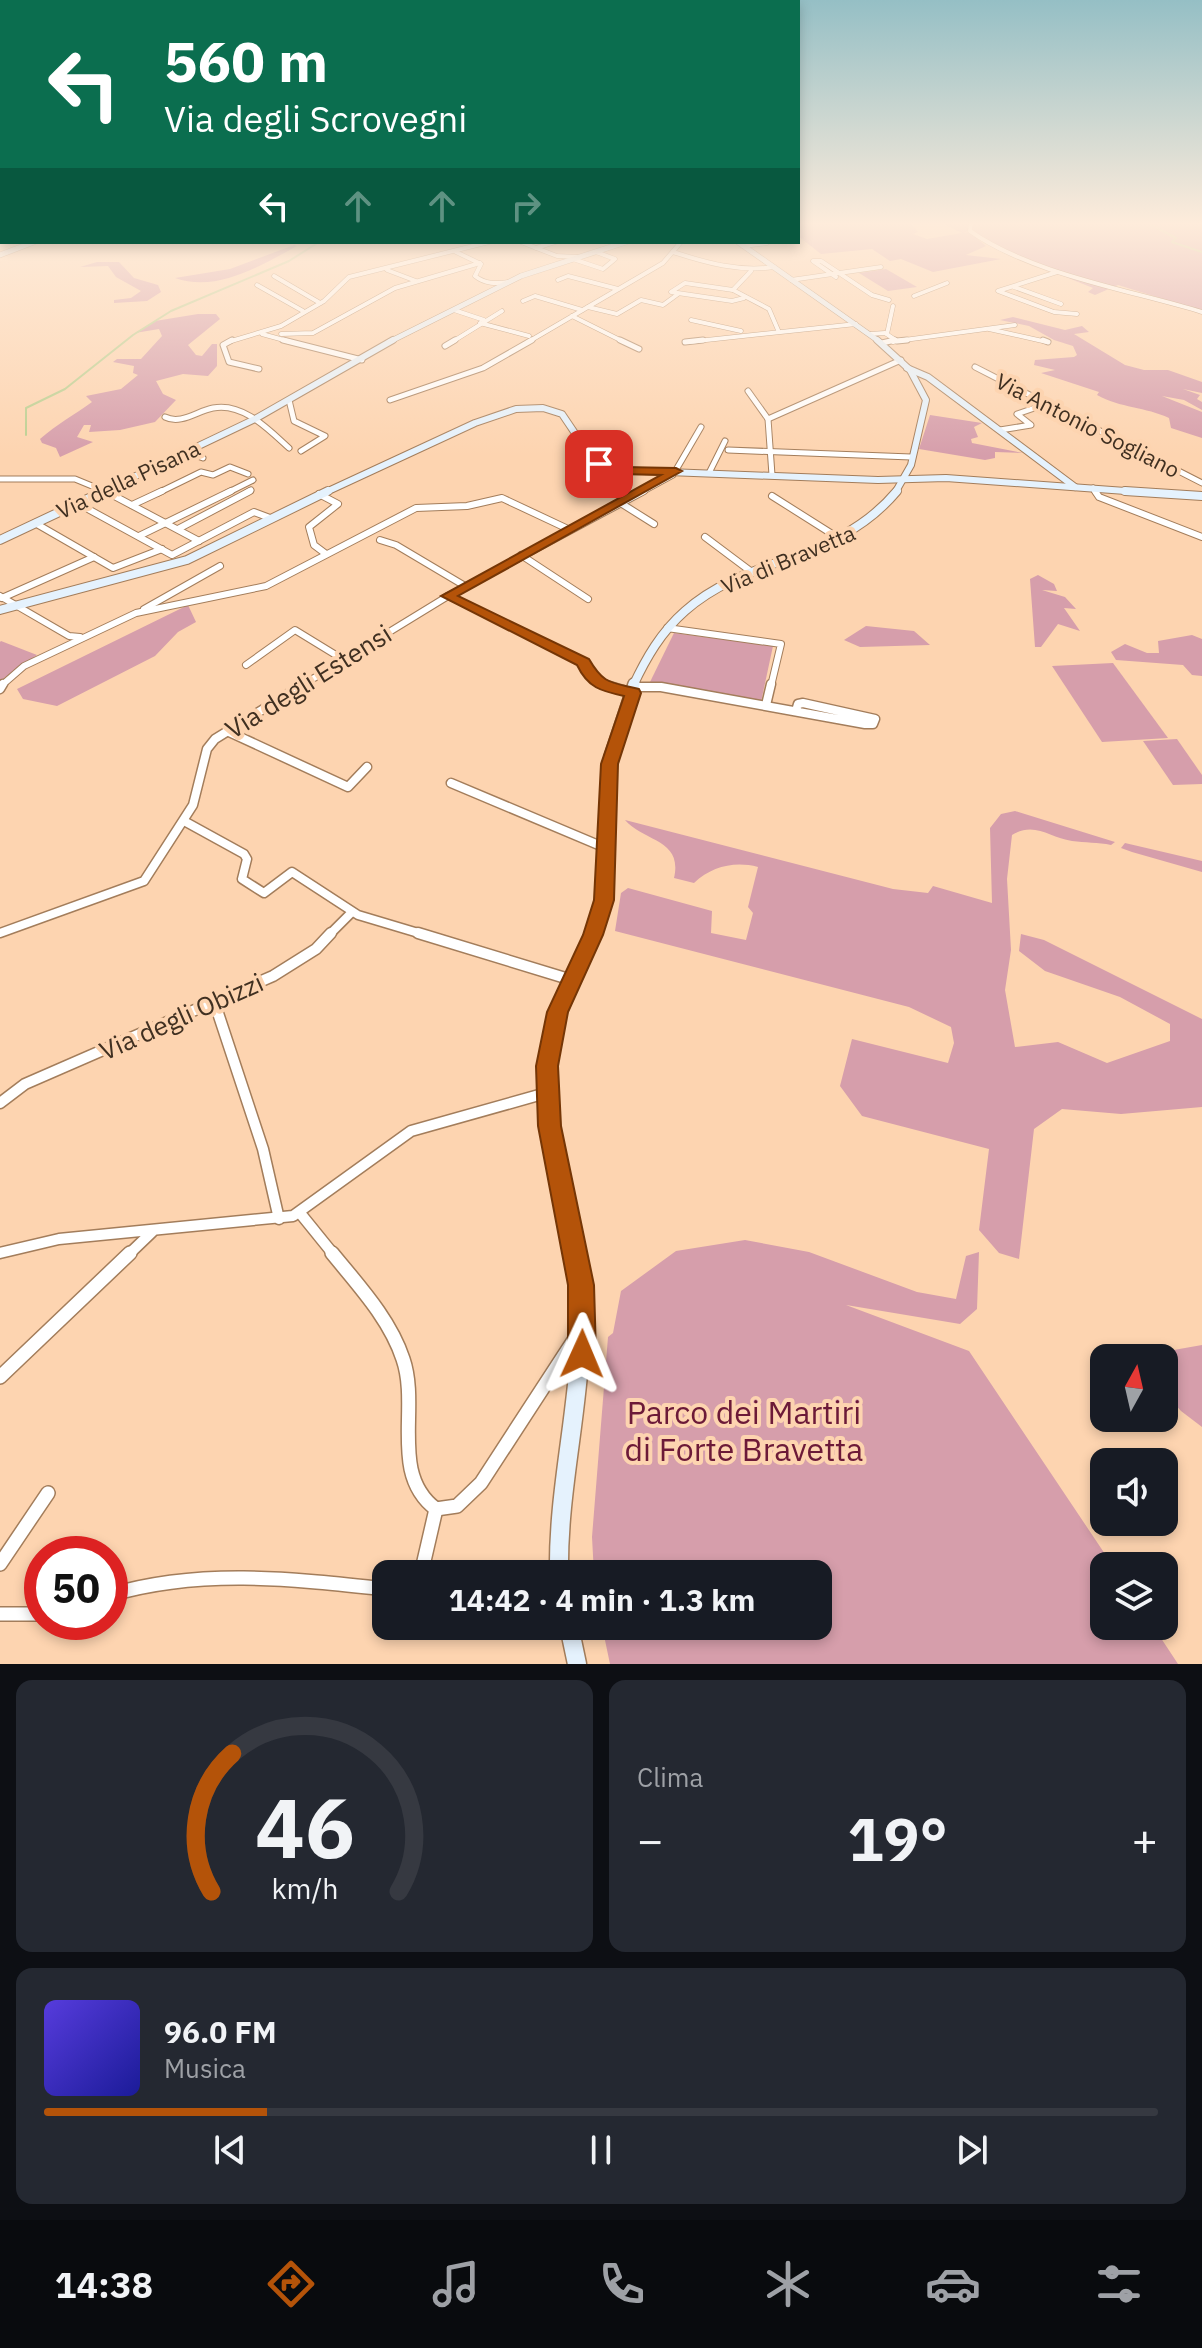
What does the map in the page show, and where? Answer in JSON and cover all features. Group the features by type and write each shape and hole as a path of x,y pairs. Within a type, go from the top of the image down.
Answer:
{"main road":[{"name":"Via della Pisana","path":"0,540 255,419 420,324 472,301"},
{"name":"Via di Bravetta","path":"559,1560 559,1512 578,1391 583,1327 577,1255 549,1126 546,1093 553,1027 599,921 606,886 610,759 635,690 667,628 708,594 840,539 867,524 904,480 926,398 901,360 870,334 821,301"},
{"path":"907,368 921,371 1075,487"},
{"path":"0,610 179,563 475,423 528,407 564,415 592,458 606,468 878,480 943,478"},
{"path":"908,468 918,474 943,478 1201,493"},
{"path":"878,480 895,492 943,478"},
{"path":"572,1640 577,1664"}],"street":[{"path":"285,301 303,311"},
{"path":"316,301 320,303"},
{"path":"259,369 229,362 222,347 228,340 279,327 322,301"},
{"path":"281,334 298,336 321,332 342,323 375,301"},
{"path":"553,301 617,314 640,301"},
{"path":"390,400 483,368 599,301"},
{"path":"644,301 663,305 669,301"},
{"path":"750,301 769,309 778,330"},
{"path":"886,301 891,303 887,334"},
{"path":"1024,301 1054,312 1077,314"},
{"path":"1052,301 1061,304"},
{"path":"1161,301 1202,312"},
{"path":"454,310 529,336"},
{"path":"445,346 502,311"},
{"path":"572,316 639,349"},
{"path":"691,320 749,333"},
{"path":"685,342 856,324"},
{"path":"882,343 1015,325"},
{"path":"989,329 1004,338 1034,335 1048,342"},
{"path":"260,333 362,360"},
{"path":"870,334 887,334 897,341"},
{"path":"768,419 901,360"},
{"name":"Via Antonio Sogliano","path":"975,367 1202,483"},
{"path":"748,391 768,419 772,475"},
{"path":"289,400 294,421 324,435 319,442 301,451"},
{"path":"1000,430 1031,425 1017,414 1047,404"},
{"path":"165,417 176,420 221,407 255,419 289,448"},
{"path":"676,471 701,427"},
{"path":"709,473 725,441"},
{"path":"728,450 911,457"},
{"path":"186,452 203,458"},
{"path":"220,463 248,474"},
{"path":"132,505 200,472 213,475 230,467"},
{"name":"Via degli Estensi","path":"0,933 138,885 195,802 208,747 227,731 465,586 676,471"},
{"path":"0,479 66,477 104,490 199,541"},
{"path":"139,536 253,480"},
{"path":"1093,488 1099,497 1202,537"},
{"path":"178,529 251,490"},
{"path":"322,495 337,505 312,522 309,530 314,545 326,554"},
{"path":"772,496 840,539"},
{"path":"136,613 260,588 394,516 422,506 467,506 501,498 569,529"},
{"path":"619,502 654,524"},
{"path":"77,503 172,555 254,512 270,518"},
{"path":"35,523 113,568 162,549"},
{"path":"705,537 753,573"},
{"path":"380,540 396,545 465,586"},
{"path":"521,555 588,599"},
{"path":"1,597 94,557"},
{"path":"0,689 11,675 81,637 136,613 220,566"},
{"path":"448,596 584,662 591,677 601,685 635,690 661,687 865,724 875,722 875,717 870,715 803,703 798,704 796,711"},
{"path":"1,597 69,636 81,637"},
{"name":"Via di Bravetta","path":"667,628 781,644 766,705"},
{"path":"246,665 295,630 344,660"},
{"path":"227,731 348,787 367,767"},
{"path":"451,783 608,849"},
{"path":"184,821 244,854 247,859 242,879 264,893 292,872 351,913 572,980"},
{"name":"Via degli Obizzi","path":"0,1103 25,1084 215,1004 310,955 351,913"},
{"path":"215,1004 263,1149 279,1219"},
{"path":"0,1253 59,1239 279,1219 300,1213 411,1131 546,1093"},
{"path":"300,1213 374,1309 402,1355 410,1406 414,1481 422,1497 436,1509 457,1506 481,1483 554,1366 583,1327"},
{"path":"0,1377 153,1231"},
{"path":"0,1564 48,1493"},
{"path":"424,1560 436,1509"},
{"path":"128,1591 175,1582 263,1577 372,1588"},
{"path":"0,1614 24,1614"}],"green space":[{"path":"114,301 148,301 147,301"},
{"path":"1169,301 1202,301 1202,311"},
{"path":"216,314 220,319 188,345 196,355 202,356 212,344 217,344 217,366 208,376 183,374 156,381 163,394 176,400 155,422 120,430 89,432 91,425 84,425 77,437 93,442 60,457 56,448 42,443 40,439 46,434 92,402 86,396 121,389 138,375 133,373 134,366 113,362 117,359 141,359 162,336 159,329 135,333 155,321"},
{"path":"1013,317 1065,330 1082,326 1089,332 1074,334 1125,365 1144,370 1168,370 1202,382 1202,393 1183,389 1200,395 1197,399 1202,402 1202,410 1184,400 1162,396 1202,412 1202,438 1171,428 1169,418 1160,414 1115,403 1097,395 1099,392 1041,373 1055,370 1034,365 1035,360 1074,357 1077,355 1073,346 1054,340 1029,326 1000,320"},
{"path":"930,415 982,423 974,427 978,437 971,439 972,443 1023,453 995,452 995,458 985,460 919,449"},
{"path":"1038,575 1054,584 1057,591 1042,590 1065,597 1076,609 1064,608 1080,631 1058,624 1041,647 1035,647 1030,579"},
{"path":"188,605 196,622 178,632 155,656 57,706 23,699 17,689"},
{"path":"866,626 914,631 930,645 860,647 844,640"},
{"path":"674,633 773,646 761,702 650,682"},
{"path":"1192,635 1202,639 1202,676 1192,675 1183,665 1116,660 1111,652 1125,644 1147,653 1159,653 1158,641"},
{"path":"0,642 37,655 0,681"},
{"path":"1113,663 1168,738 1102,742 1052,666"},
{"path":"1177,739 1202,775 1202,784 1173,785 1143,741"},
{"path":"1015,811 1115,842 1111,845 1072,841 1035,830 1012,835 1007,879 1011,950 1005,990 1015,1047 1058,1042 1107,1063 1170,1041 1170,1024 1120,997 1045,971 1019,951 1021,934 1044,940 1202,1019 1202,1107 1121,1114 1062,1109 1034,1129 1019,1259 999,1253 979,1230 989,1149 862,1116 840,1086 852,1039 948,1063 954,1043 951,1027 909,1007 615,931 621,893 628,888 712,911 711,933 746,940 753,913 748,907 758,867 724,866 708,872 694,883 674,878 673,856 667,848 625,820 893,889 928,893 933,886 992,903 990,828 1001,814"},
{"path":"1125,843 1202,861 1202,872 1121,848"},
{"name":"Parco dei Martiri di Forte Bravetta","path":"745,1240 809,1252 917,1292 956,1299 966,1256 979,1252 977,1309 960,1324 846,1305 969,1351 1090,1536 1104,1552 1090,1552 1090,1640 1162,1640 1178,1664 610,1664 605,1640 832,1640 832,1560 593,1560 592,1537 608,1337 613,1333 621,1291 676,1251"},
{"path":"1202,1345 1202,1427 1178,1408 1178,1349"}],"waterway":[{"path":"26,435 26,408 65,389 133,335 171,311 195,301"}],"route":[{"path":"582,1354 581,1285 549,1126 547,1066 558,1012 599,921 604,900 608,864 609,764 618,729 633,693 601,685 591,677 584,662 448,596 676,471 619,471 599,464"}]}
